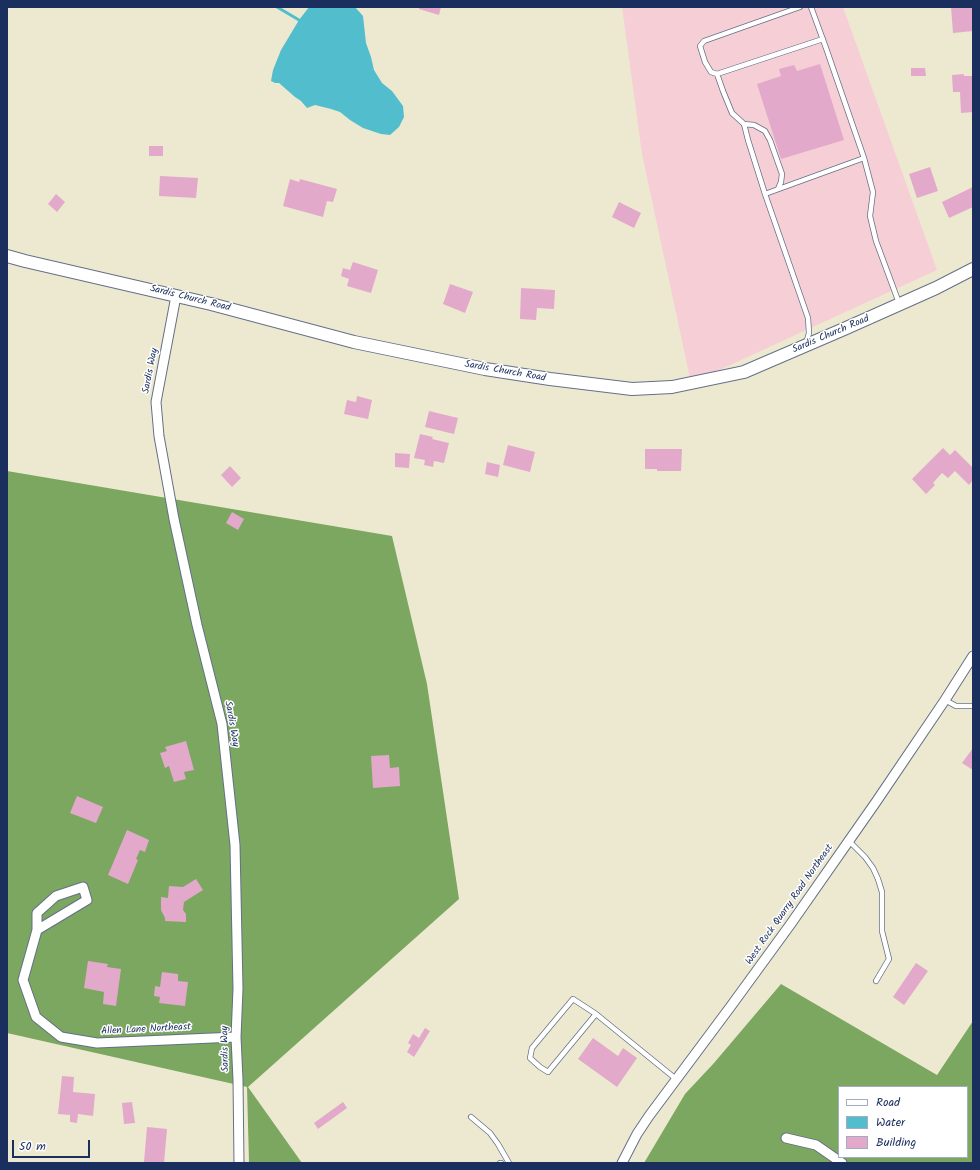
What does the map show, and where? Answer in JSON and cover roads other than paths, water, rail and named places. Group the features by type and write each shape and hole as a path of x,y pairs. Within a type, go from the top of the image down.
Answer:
{"street":[{"name":"Sardis Church Road","path":"7,256 176,296 369,345 485,369 632,389 672,387 744,372 899,305 973,269"},
{"name":"Sardis Church Road","path":"7,259 25,261"},
{"name":"Sardis Way","path":"176,296 156,402 159,436 174,519 197,625 222,724 235,845 238,989 236,1037 239,1163"},
{"name":"West Rock Quarry Road Northeast","path":"622,1163 641,1128 790,925 945,700 973,656"},
{"name":"Allen Lane Northeast","path":"36,930 87,900 83,887 56,896 37,913 36,930 23,980 36,1017 61,1037 97,1043 236,1037"},
{"path":"786,1138 816,1144 842,1163"}],"lane":[{"path":"800,7 704,41 700,46 705,62 711,72 717,74 823,39"},
{"path":"811,7 864,158 872,192 870,216 876,241 899,305"},
{"path":"717,74 732,113 744,124 765,194 808,318 809,333 806,346"},
{"path":"744,124 754,125 765,131 770,140 782,174 778,189"},
{"path":"765,194 864,158"},
{"path":"945,700 956,706 973,706"},
{"path":"849,841 865,857 873,868 882,892 882,931 889,959 876,981"},
{"path":"596,1014 548,1072 530,1058 532,1048 573,999 596,1014 677,1079"},
{"path":"471,1117 490,1133 509,1163"}],"water":[{"path":"309,7 355,7 363,16 366,43 374,70 382,83 392,91 403,106 404,117 399,127 390,135 381,134 363,128 340,112 331,109 315,105 307,108 301,101 279,83 271,81 273,70 281,50 299,20"}],"waterway":[{"path":"277,7 299,20"}]}
